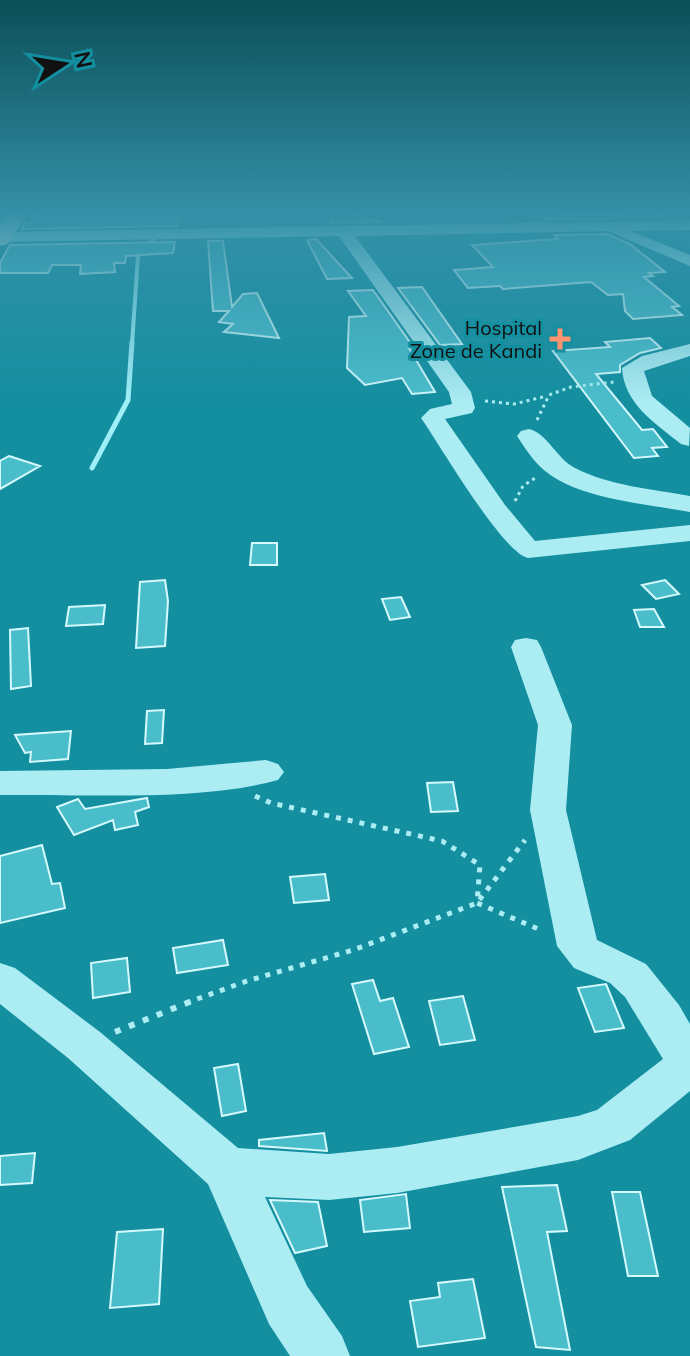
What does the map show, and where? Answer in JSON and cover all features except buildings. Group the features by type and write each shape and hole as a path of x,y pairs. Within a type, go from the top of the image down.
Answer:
{"street":[{"path":"376,276 460,392 464,408 433,418 496,511 528,550 690,533"},
{"path":"690,350 633,368 632,381 638,393 659,415 690,439"},
{"path":"659,415 690,414"},
{"path":"532,440 554,466 625,493 690,504"},
{"path":"226,1168 288,1177 329,1177 397,1170 578,1138 613,1125 690,1064 660,1014 632,977 586,956 578,946 548,810 555,725 526,647"},
{"path":"0,783 220,779 266,772"},
{"path":"0,980 84,1045 226,1168 288,1305 322,1356"}],"path":[{"path":"460,392 492,403 514,404 571,387 632,381"},
{"path":"532,440 537,419 549,395"},
{"path":"511,509 523,486 554,466"},
{"path":"220,779 271,803 442,841 480,865 477,903"},
{"path":"84,1045 172,1008 247,981 353,950 477,903 548,810"},
{"path":"477,903 578,946"}],"waterway":[{"path":"132,344 137,276"},
{"path":"92,468 128,400 132,342"}],"place":[{"name":"Hospital Zone de Kandi","path":"560,339"}]}
